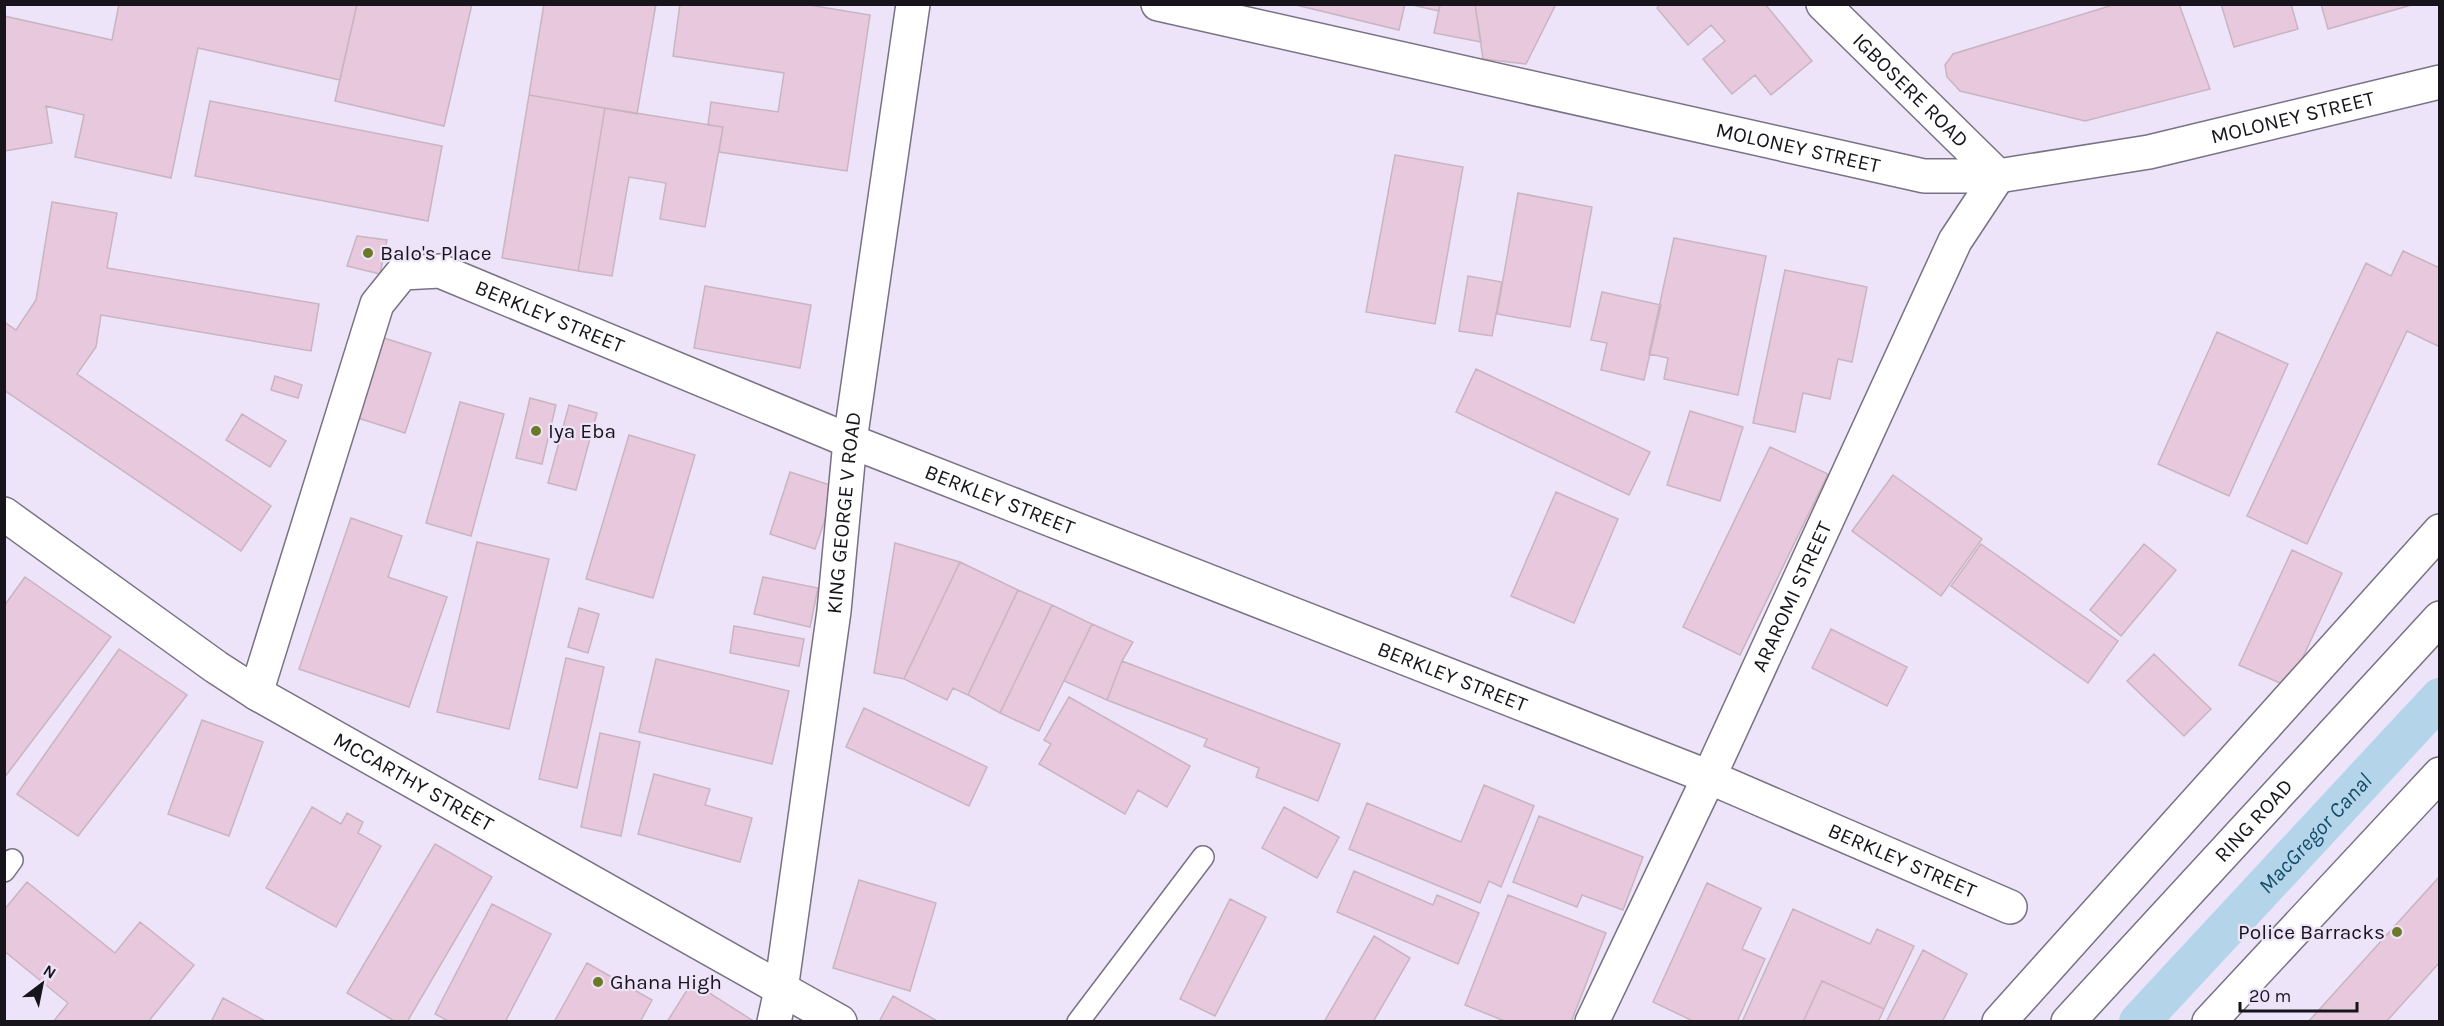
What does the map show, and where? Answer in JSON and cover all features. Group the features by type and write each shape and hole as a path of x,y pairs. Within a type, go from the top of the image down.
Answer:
{"main road":[{"name":"KING GEORGE V ROAD","path":"774,1022 781,990 834,611 850,441 913,4"},
{"name":"MOLONEY STREET","path":"1158,4 1924,176 1998,176 2149,152 2439,82"},
{"name":"IGBOSERE ROAD","path":"1823,4 1998,176"},
{"name":"ARAROMI STREET","path":"1592,1022 1709,777 1954,241 1998,176"},
{"name":"BERKLEY STREET","path":"256,693 377,304 402,273 440,271 850,441 1709,777 2010,907"},
{"name":"MCCARTHY STREET","path":"4,514 216,667 256,693 840,1022"},
{"path":"1999,1022 2439,531"},
{"name":"RING ROAD","path":"2068,1022 2439,618"},
{"path":"2209,1022 2439,774"}],"lane":[{"path":"1078,1022 1203,857"}],"building":[{"path":"119,4 357,4 340,80 198,48 171,178 75,157 84,115 46,106 52,143 4,151 4,16 112,40"},
{"path":"357,4 472,4 444,126 335,101"},
{"path":"544,4 656,4 637,114 529,95"},
{"path":"680,4 803,4 870,15 847,171 719,152 723,127 708,125 711,102 778,112 784,73 673,56"},
{"path":"1292,4 1405,4 1399,30"},
{"path":"1408,4 1440,4 1439,11"},
{"path":"1440,4 1475,4 1481,42 1434,33"},
{"path":"1475,4 1556,4 1526,64 1483,59"},
{"path":"1661,4 1765,4 1812,61 1771,95 1755,75 1732,94 1703,59 1725,41 1711,25 1688,45 1657,8"},
{"path":"2116,4 2179,4 2210,89 2085,121 1960,91 1947,77 1945,65 1953,54"},
{"path":"2221,4 2291,4 2298,29 2234,47"},
{"path":"2321,4 2415,4 2328,29"},
{"path":"529,95 605,108 578,271 502,258"},
{"path":"210,101 442,146 428,221 195,176"},
{"path":"605,108 723,127 705,227 660,219 666,183 629,177 612,276 578,271"},
{"path":"1395,155 1463,167 1435,324 1366,312"},
{"path":"1518,193 1592,207 1570,327 1497,314"},
{"path":"52,202 117,213 107,268 319,304 311,351 101,315 96,347 77,374 271,506 241,551 4,390 4,322 16,330 36,300"},
{"name":"Balo's Place","path":"357,236 387,240 380,274 347,266"},
{"path":"1674,238 1766,256 1738,395 1664,379 1668,358 1649,354"},
{"path":"2403,251 2440,268 2440,347 2407,331 2307,544 2247,516 2366,263 2391,276"},
{"path":"1785,270 1867,287 1852,362 1838,359 1830,399 1803,393 1795,432 1753,423"},
{"path":"1468,276 1502,282 1492,336 1459,331"},
{"path":"705,286 811,305 800,368 694,348"},
{"path":"1602,292 1661,305 1644,380 1601,370 1607,343 1591,340"},
{"path":"2217,332 2288,364 2229,496 2158,464"},
{"path":"384,338 431,353 405,433 358,418"},
{"path":"1476,369 1650,452 1629,495 1456,412"},
{"path":"275,376 302,385 298,398 271,390"},
{"name":"Iya Eba","path":"530,398 556,405 542,464 516,458"},
{"path":"460,402 504,414 471,536 426,523"},
{"path":"569,405 597,413 576,490 548,483"},
{"path":"1690,411 1743,427 1720,501 1667,485"},
{"path":"242,414 286,441 270,467 226,440"},
{"path":"629,435 695,455 653,598 586,579"},
{"path":"1770,447 1828,474 1740,655 1683,627"},
{"path":"790,472 836,487 815,549 770,534"},
{"path":"1893,475 1982,539 1941,596 1852,531"},
{"path":"1556,492 1618,519 1574,623 1511,596"},
{"path":"351,518 402,536 388,577 447,597 409,707 299,669"},
{"path":"477,542 549,559 509,729 437,712"},
{"path":"895,543 960,562 904,679 874,673"},
{"path":"1981,544 2118,641 2088,683 1951,586"},
{"path":"2144,544 2176,570 2121,636 2090,610"},
{"path":"2292,550 2342,573 2289,687 2239,665"},
{"path":"960,562 1018,590 968,695 953,688 947,700 904,679"},
{"path":"25,577 111,637 4,778 4,606"},
{"path":"763,577 818,588 810,627 754,614"},
{"path":"1018,590 1052,605 1000,713 968,695"},
{"path":"1052,605 1092,624 1039,731 1000,713"},
{"path":"579,608 599,614 588,653 568,647"},
{"path":"1092,624 1133,642 1122,661 1107,700 1064,681"},
{"path":"734,626 804,639 799,666 730,653"},
{"path":"1831,629 1907,667 1887,706 1812,668"},
{"path":"119,649 187,695 78,836 17,794"},
{"path":"2154,654 2211,709 2184,736 2127,681"},
{"path":"566,658 604,667 577,788 539,779"},
{"path":"656,659 789,691 772,764 639,732"},
{"path":"1122,661 1340,744 1318,801 1256,777 1259,768 1204,746 1207,739 1107,700"},
{"path":"1069,697 1190,766 1167,807 1138,790 1125,814 1039,764 1051,744 1044,740"},
{"path":"864,708 987,767 969,806 846,747"},
{"path":"202,720 263,742 229,836 168,814"},
{"path":"600,733 640,742 621,836 581,827"},
{"path":"654,774 710,789 705,805 752,818 740,862 638,834"},
{"path":"1484,785 1534,806 1501,887 1489,881 1480,903 1349,849 1367,803 1461,842"},
{"path":"312,807 341,824 347,813 363,822 358,833 381,846 336,927 266,888"},
{"path":"1284,807 1339,837 1317,878 1262,848"},
{"path":"1539,816 1643,857 1623,910 1582,895 1577,907 1513,882"},
{"path":"435,844 492,877 407,1022 396,1022 347,993"},
{"path":"1354,871 1433,905 1437,895 1479,913 1458,964 1337,912"},
{"path":"2440,876 2440,962 2386,1022 2308,1022"},
{"path":"859,880 936,903 910,991 833,968"},
{"path":"27,882 115,953 140,922 194,965 148,1022 53,1022 68,1003 4,951 4,910"},
{"path":"1707,883 1761,908 1742,949 1765,959 1737,1022 1695,1022 1653,1002"},
{"path":"1508,895 1606,933 1571,1022 1507,1022 1465,1005"},
{"path":"1230,899 1266,917 1215,1016 1180,999"},
{"path":"492,904 551,934 505,1022 450,1022 435,1014"},
{"path":"1793,909 1870,944 1877,929 1914,946 1884,1009 1822,981 1803,1022 1742,1022"},
{"path":"1374,936 1410,958 1373,1022 1324,1022"},
{"path":"1923,950 1967,974 1942,1022 1886,1022"},
{"name":"Ghana High","path":"587,963 652,1000 640,1022 554,1022"},
{"path":"1822,981 1884,1009 1878,1022 1803,1022"},
{"path":"692,982 755,1022 667,1022"},
{"path":"893,996 939,1022 884,1022 880,1020"},
{"path":"223,998 267,1022 211,1022"}],"waterway":[{"name":"MacGregor Canal","path":"2139,1022 2440,698"}],"place":[{"name":"Balo's Place","path":"368,253"},
{"name":"Iya Eba","path":"536,431"},
{"name":"Police Barracks","path":"2397,932"},
{"name":"Ghana High","path":"598,982"}]}
